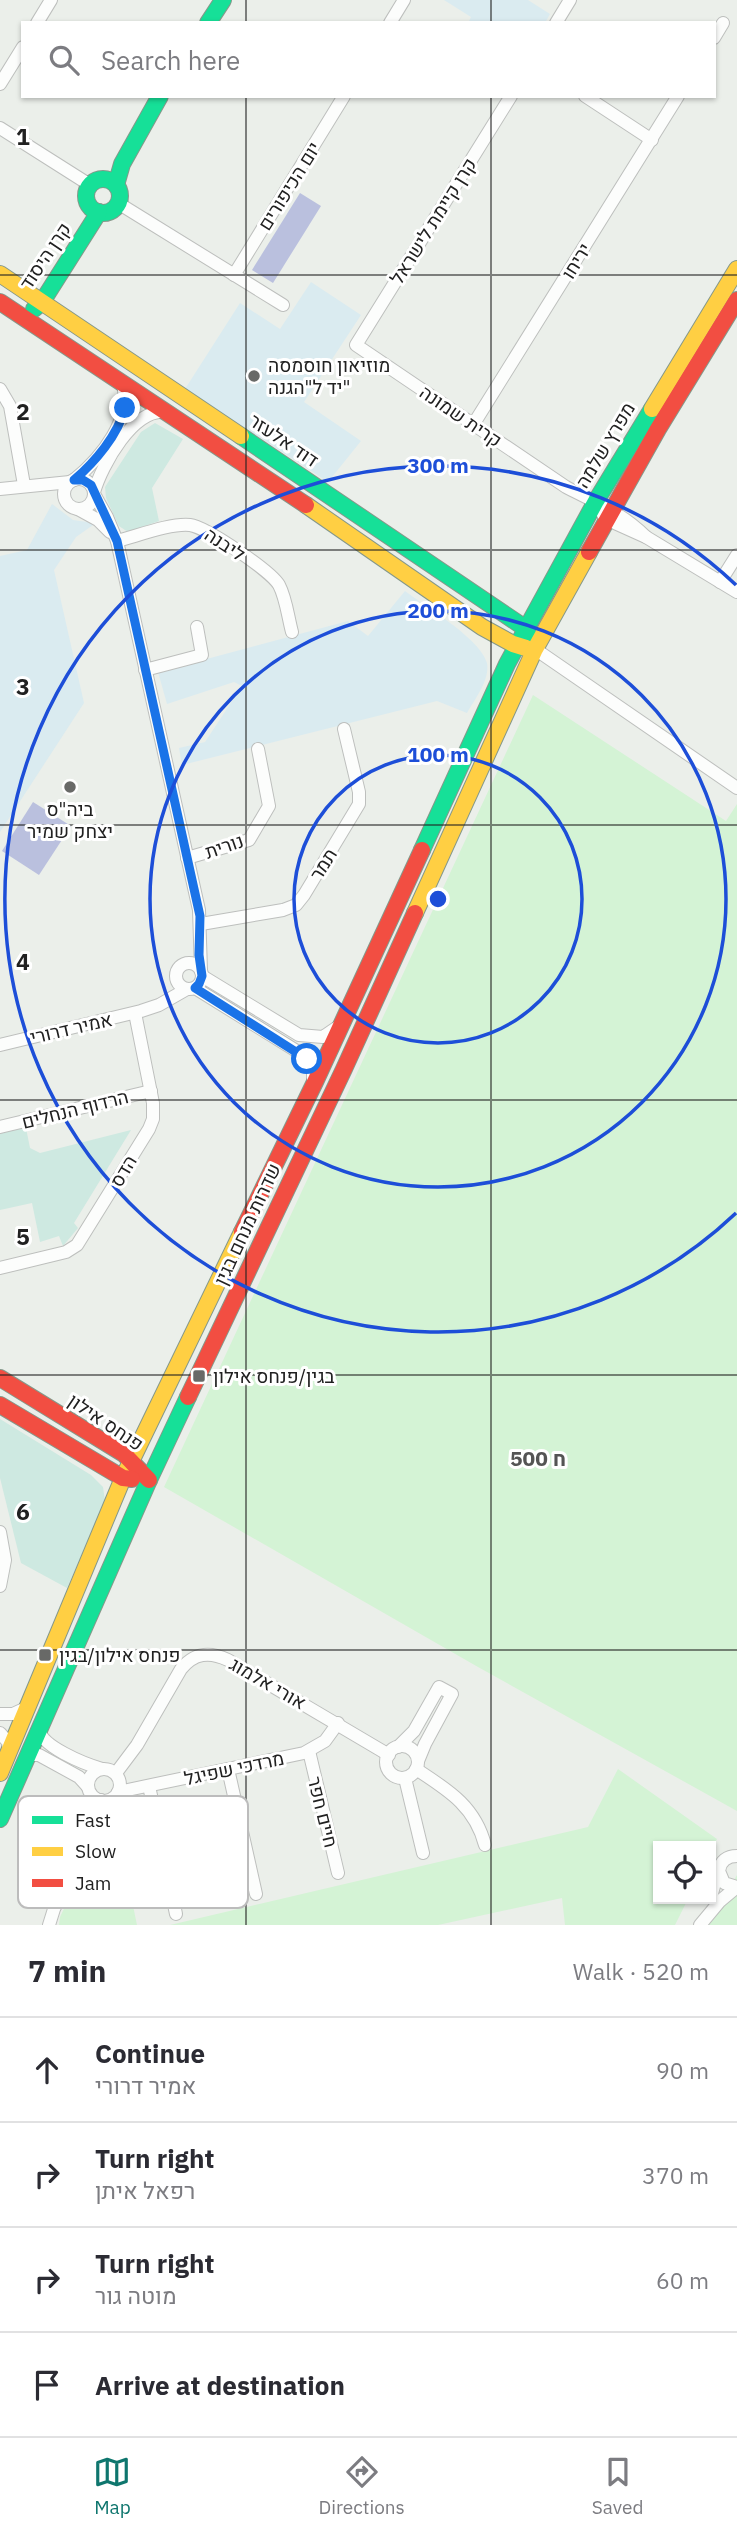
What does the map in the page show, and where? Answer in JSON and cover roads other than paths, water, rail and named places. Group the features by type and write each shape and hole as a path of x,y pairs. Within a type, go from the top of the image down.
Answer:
{"street":[{"path":"38,21 51,0"},
{"path":"209,21 223,0"},
{"path":"391,21 404,0"},
{"path":"557,21 570,0"},
{"path":"716,35 723,23"},
{"path":"0,84 21,50"},
{"path":"112,182 159,98"},
{"name":"יום הכיפורים","path":"234,275 343,98"},
{"name":"קרן קיימת לישראל","path":"356,345 510,98"},
{"path":"588,98 652,140"},
{"name":"יריחו","path":"474,425 677,98"},
{"path":"0,128 90,185"},
{"path":"98,180 112,182 120,194 118,203 110,211 94,209 86,196 90,185 98,180"},
{"path":"118,203 283,305"},
{"name":"קרן היסוד","path":"25,318 94,209"},
{"name":"מפרץ שלמה","path":"516,646 593,507 737,268"},
{"name":"דוד אלעזר","path":"0,274 525,628"},
{"name":"מפרץ שלמה","path":"535,649 609,514 737,300"},
{"path":"0,302 489,630 516,646 535,649 737,788"},
{"name":"קרית שמונה","path":"356,345 566,486 593,507"},
{"path":"66,503 64,492 72,481 93,463 120,422 125,404 122,382"},
{"path":"0,389 6,396 5,411 30,485"},
{"path":"79,509 89,505 103,470 132,427 148,415 159,411 166,412"},
{"path":"0,489 86,481 107,517 117,541 201,924 199,955 202,974 199,984 191,988"},
{"path":"30,485 54,492 72,508 98,520 117,541"},
{"path":"593,507 609,514 737,592"},
{"name":"ליבנה","path":"117,541 180,526 195,526 207,531 274,579 282,593 292,632"},
{"path":"720,582 737,555"},
{"path":"145,670 202,655 197,627"},
{"path":"525,628 535,649"},
{"path":"489,630 499,643 507,664"},
{"name":"שדרות מנחם בגין","path":"0,1773 111,1504 313,1085 516,646"},
{"name":"שדרות מנחם בגין","path":"0,1819 149,1480 344,1069 535,649"},
{"name":"תמר","path":"201,924 285,909 296,905 304,895 359,804 360,794 344,729"},
{"name":"נורית","path":"187,858 249,840 269,806 258,750"},
{"path":"201,924 192,949 177,970 178,984 191,988 303,1055 313,1070 313,1085"},
{"path":"183,964 193,963 202,974 299,1035 314,1038 327,1036 343,1020"},
{"name":"אמיר דרורי","path":"138,1012 163,995 176,976"},
{"name":"אמיר דרורי","path":"0,1045 138,1012 159,1005 191,988"},
{"name":"הדס","path":"0,1268 66,1252 79,1243 150,1127 154,1110 138,1012"},
{"name":"הרדוף הנחלים","path":"0,1127 151,1091"},
{"name":"פנחס אילון","path":"0,1378 124,1454 149,1480"},
{"name":"פנחס אילון","path":"0,1405 123,1478 149,1480"},
{"path":"102,1442 128,1446 146,1429"},
{"path":"93,1461 108,1480 111,1504"},
{"path":"0,1532 5,1560 0,1586"},
{"name":"אורי אלמוג","path":"116,1773 135,1748 181,1669 190,1659 201,1654 211,1654 228,1660 393,1751"},
{"path":"439,1687 452,1694 417,1765 405,1778 395,1776 387,1762 393,1751 412,1733 439,1687"},
{"path":"0,1714 17,1714 28,1707"},
{"name":"מרדכי שפיגל","path":"118,1792 309,1751 325,1741 338,1723"},
{"path":"39,1728 45,1742 84,1763 116,1773 120,1785 114,1796"},
{"path":"0,1733 7,1740 9,1753"},
{"path":"393,1751 410,1748 415,1753 417,1765 465,1804 476,1821 485,1845"},
{"name":"חיים חפר","path":"309,1751 338,1873"},
{"path":"24,1762 30,1756 39,1755 81,1778 92,1796"},
{"path":"88,1787 91,1775 102,1769"},
{"path":"228,1769 234,1796"},
{"path":"405,1778 423,1853"},
{"path":"149,1786 151,1796"},
{"path":"716,1880 725,1859 737,1856"},
{"path":"248,1858 256,1894"},
{"path":"719,1871 724,1883 737,1887"},
{"path":"699,1925 720,1901 737,1887"},
{"path":"699,1925 708,1904"},
{"path":"49,1925 54,1908"},
{"path":"175,1908 176,1914"}],"place":[{"name":"מוזיאון חוסמסה יד ל\"הגנה\"","path":"254,376"},
{"name":"ביה\"ס יצחק שמיר","path":"70,787"},
{"name":"בגין/פנחס אילון","path":"199,1376"},
{"name":"פנחס אילון/בגין","path":"45,1655"}],"district":[{"name":"ח 500","path":"538,1459"}]}
